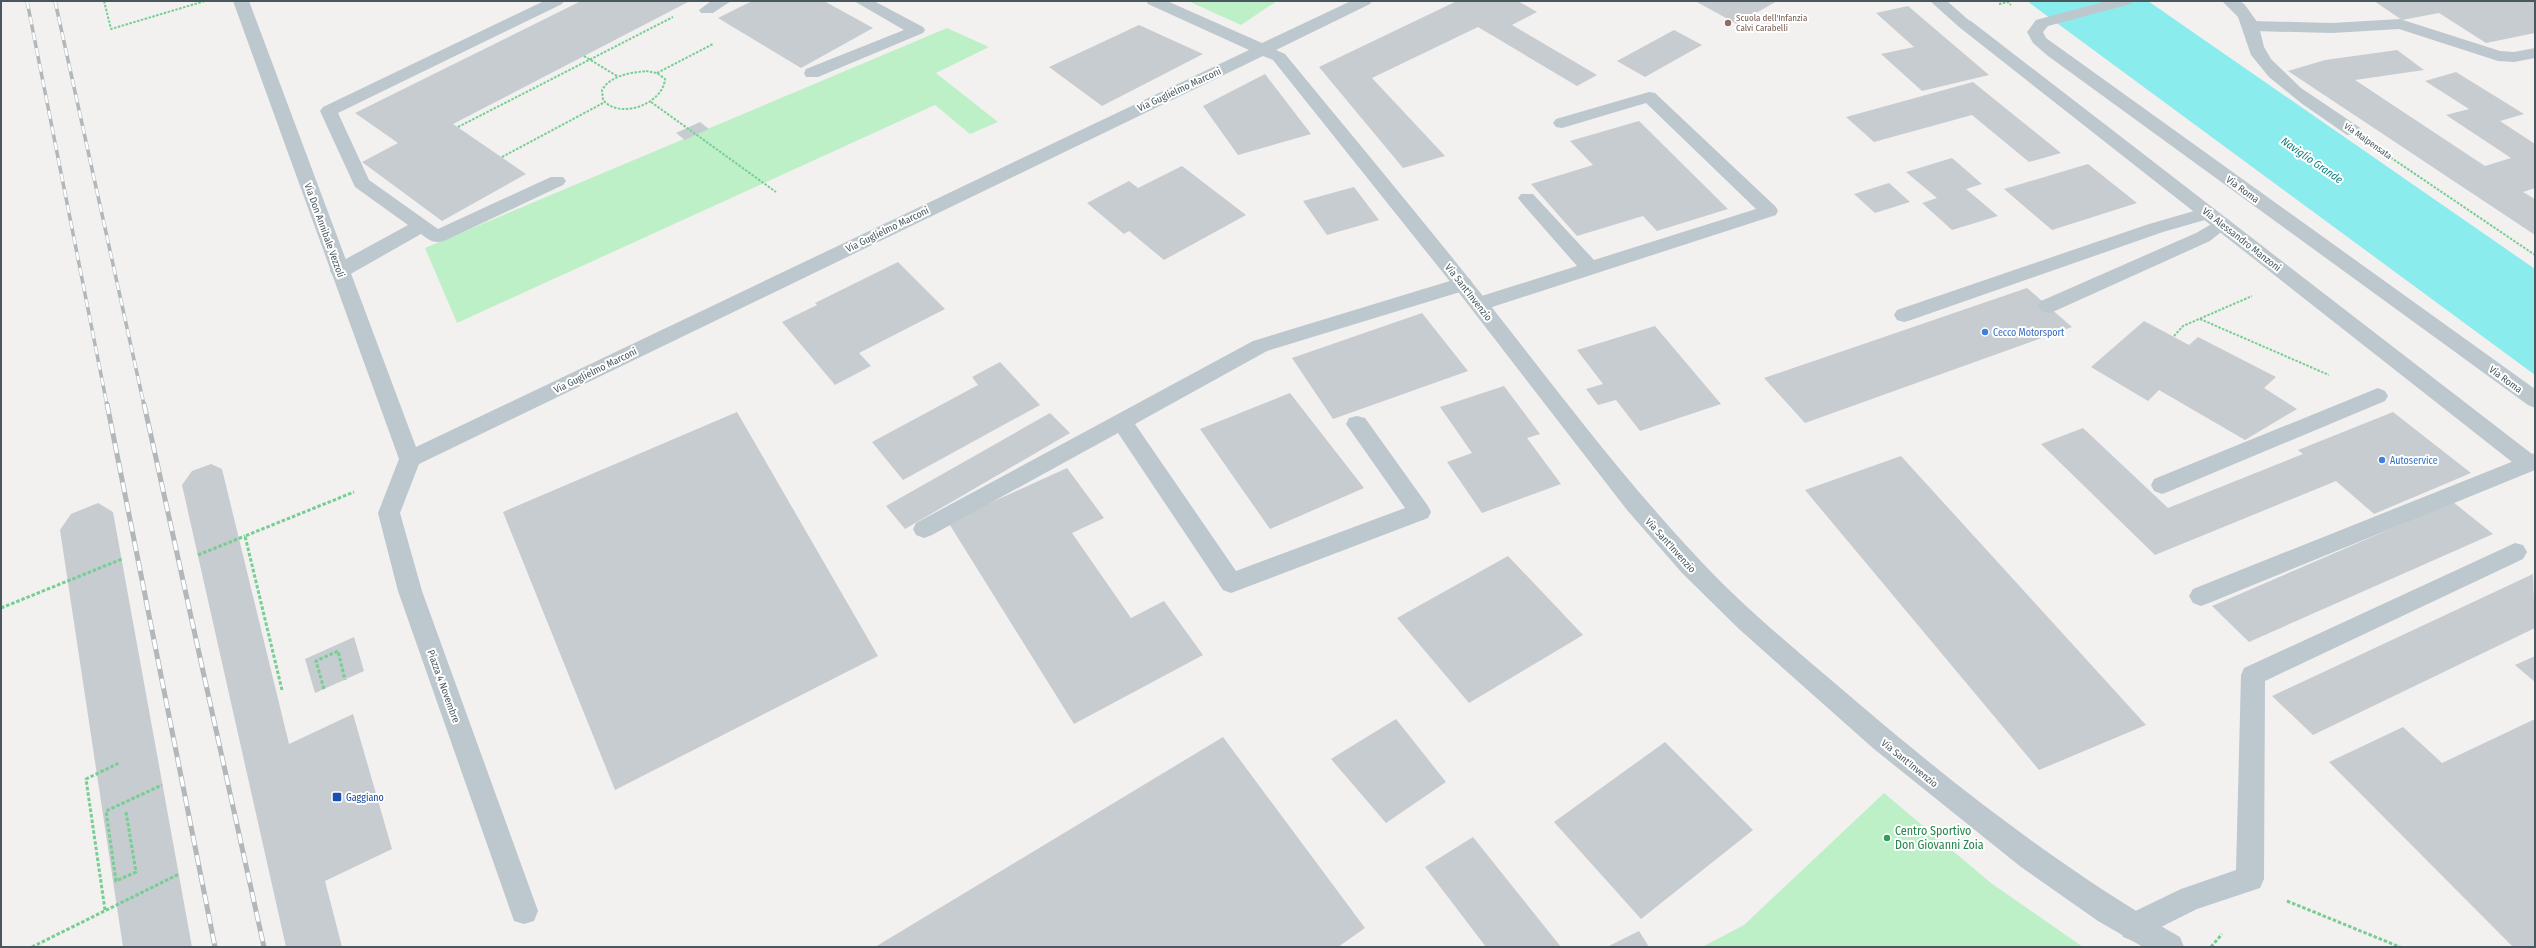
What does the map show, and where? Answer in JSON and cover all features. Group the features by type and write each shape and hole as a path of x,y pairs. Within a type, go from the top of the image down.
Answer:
{"street":[{"name":"Via Don Annibale Vezzoli","path":"241,1 410,459"},
{"path":"556,1 329,111 361,183 424,225 437,237 557,181"},
{"path":"707,10 723,1"},
{"path":"812,74 917,30 862,1"},
{"name":"Via Sant'Invenzio","path":"1154,1 1279,57 1479,304 1635,504 1690,566 1747,622 1882,741 2031,858 2133,927 2170,947"},
{"name":"Via Guglielmo Marconi","path":"410,459 1168,93 1264,50 1364,1"},
{"name":"Via Roma","path":"2125,1 2038,26 2035,32 2039,40 2054,53 2535,400"},
{"name":"Via Malpensata","path":"2230,1 2246,14 2252,26 2256,46 2268,66 2298,92 2352,131"},
{"name":"Via Alessandro Manzoni","path":"1948,4 1966,24 2532,462"},
{"path":"2252,26 2332,28 2400,24 2498,56 2514,57 2535,53"},
{"path":"1479,304 1769,211 1649,97 1562,122"},
{"path":"1527,198 1590,268"},
{"path":"2048,306 2203,237 2215,218"},
{"path":"1904,315 2156,228 2215,218"},
{"path":"340,271 424,225"},
{"path":"924,529 1260,346 1463,284"},
{"path":"2162,485 2378,396"},
{"path":"1122,422 1232,583 1420,512 1357,424"},
{"name":"Piazza 4 Novembre","path":"410,459 389,513 410,591 524,911"},
{"path":"2201,596 2532,462"},
{"path":"2133,927 2191,898 2250,879 2253,675 2515,552"}],"path":[{"path":"104,1 111,29 205,1"},
{"path":"458,127 672,17 693,2 707,10"},
{"path":"657,73 718,42"},
{"path":"584,56 617,76"},
{"path":"639,71 657,73 665,79 666,86 661,94 651,102 625,107 613,106 605,102 602,96 602,89 617,76 639,71"},
{"path":"502,157 605,102"},
{"path":"651,102 776,192"},
{"name":"Via Malpensata","path":"2352,131 2535,255"},
{"path":"2174,336 2183,326 2254,295"},
{"path":"2200,319 2378,396"},
{"path":"198,555 354,492 410,459"},
{"path":"245,536 282,690"},
{"path":"1,608 122,559"},
{"path":"324,689 316,661 338,651 345,680"},
{"path":"105,910 86,779 119,763"},
{"path":"126,812 136,872 116,881 106,811 162,785"},
{"path":"32,947 179,874"},
{"path":"2288,900 2400,947"}],"green space":[{"path":"1188,1 1277,1 1241,25"},
{"path":"947,28 989,47 936,73 998,122 970,134 935,105 457,323 425,248"},
{"name":"Centro Sportivo Don Giovanni Zoia","path":"1884,793 1991,883 2083,947 1702,947 1744,925"}],"water":[{"name":"Naviglio Grande","path":"2027,1 2148,1 2535,269 2535,375"}],"building":[{"path":"581,1 690,1 453,124 526,174 442,221 362,162 398,143 355,113"},
{"path":"752,1 824,1 873,28 801,68 718,18"},
{"path":"1457,1 1518,1 1537,12 1512,25 1597,75 1577,86 1478,27 1372,78 1445,156 1403,168 1319,67"},
{"path":"1695,1 1777,1 1737,24"},
{"path":"2374,1 2535,1 2535,33 2486,43 2439,13 2402,20"},
{"path":"1908,6 1989,75 1922,91 1881,54 1914,47 1876,13"},
{"path":"1139,25 1203,54 1102,106 1049,67"},
{"path":"1674,30 1702,45 1645,77 1617,61"},
{"path":"2397,50 2424,70 2355,80 2485,166 2511,158 2446,115 2469,109 2425,81 2456,72 2524,114 2500,121 2535,144 2535,188 2523,192 2535,199 2535,235 2288,71 2325,60"},
{"path":"1265,74 1311,134 1238,155 1203,106"},
{"path":"1973,82 2061,153 2029,162 1972,115 1874,142 1846,117"},
{"path":"1639,121 1728,209 1657,231 1643,216 1577,236 1531,184 1593,165 1570,141"},
{"path":"700,122 709,129 685,140 676,133"},
{"path":"1952,158 1982,184 1966,189 1998,216 1952,230 1922,203 1937,198 1906,172"},
{"path":"2088,164 2137,203 2052,230 2004,189"},
{"path":"1182,166 1246,215 1164,260 1129,231 1124,234 1087,203 1129,181 1138,188"},
{"path":"1889,183 1910,202 1875,213 1854,194"},
{"path":"1354,187 1379,220 1327,235 1303,201"},
{"path":"898,262 945,309 859,353 871,366 835,385 782,322 817,305 815,303"},
{"path":"2027,288 2072,327 1805,423 1764,378"},
{"path":"1422,313 1468,371 1333,419 1292,358"},
{"path":"2144,321 2189,345 2198,337 2276,377 2264,388 2297,409 2245,440 2159,390 2148,401 2091,367"},
{"path":"1655,326 1721,404 1640,431 1616,400 1598,405 1586,389 1603,384 1577,350"},
{"path":"1000,362 1040,405 903,480 872,442 978,385 972,377"},
{"path":"1504,386 1540,434 1527,438 1561,484 1482,513 1447,462 1472,453 1440,407"},
{"path":"1290,393 1364,488 1270,529 1200,429"},
{"path":"737,412 878,656 615,790 503,512"},
{"path":"2393,412 2471,473 2374,514 2336,481 2155,555 2041,444 2083,428 2168,508 2303,454 2298,450"},
{"path":"1050,413 1070,433 905,529 886,506"},
{"path":"1901,456 2146,725 2039,770 1805,490"},
{"path":"211,464 222,469 289,744 353,714 392,849 325,881 342,947 286,947 182,485 192,471"},
{"path":"1067,468 1104,518 1072,533 1131,618 1164,601 1203,655 1074,724 948,522"},
{"path":"2453,502 2493,534 2249,642 2212,606"},
{"path":"98,503 113,512 192,947 123,947 60,530 71,514"},
{"path":"1508,556 1583,635 1469,703 1397,618"},
{"path":"2533,574 2535,628 2313,735 2272,696"},
{"path":"354,637 364,671 315,693 305,659"},
{"path":"2535,656 2535,682 2515,665"},
{"path":"1396,719 1446,782 1386,823 1331,759"},
{"path":"2535,719 2535,947 2513,947 2329,762 2403,727 2442,763"},
{"path":"1223,737 1365,928 1338,947 875,947"},
{"path":"1665,742 1753,830 1641,919 1554,822"},
{"path":"1473,837 1561,947 1486,947 1425,867"},
{"path":"1639,931 1649,947 1607,947"}],"railway":[{"path":"27,1 107,405"},
{"path":"55,1 144,405"},
{"path":"107,404 215,947"},
{"path":"144,404 264,947"}],"place":[{"name":"Scuola dell'Infanzia Calvi Carabelli","path":"1728,23"},
{"name":"Cecco Motorsport","path":"1985,332"},
{"name":"Autoservice","path":"2382,460"},
{"name":"Gaggiano","path":"337,797"},
{"name":"Centro Sportivo Don Giovanni Zoia","path":"1887,838"}]}
